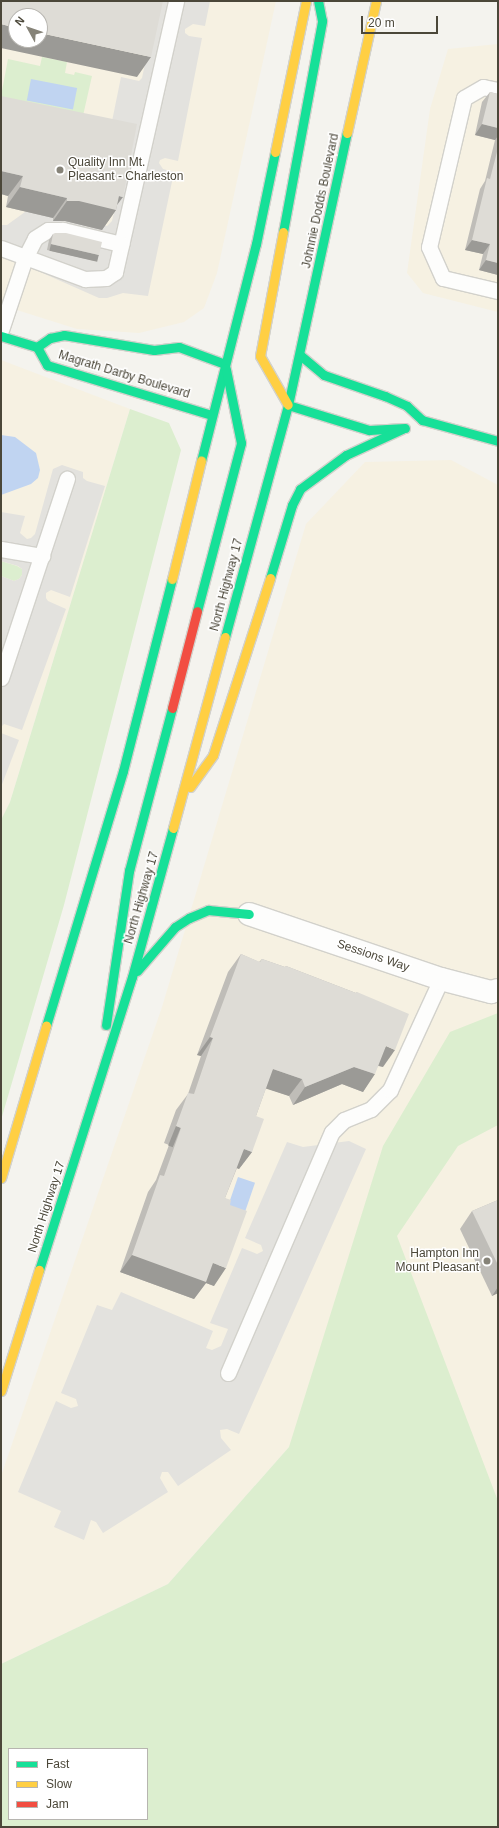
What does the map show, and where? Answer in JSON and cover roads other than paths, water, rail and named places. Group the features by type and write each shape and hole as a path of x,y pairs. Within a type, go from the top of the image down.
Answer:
{"main road":[{"path":"1,1178 123,771 256,244 306,1"},
{"path":"318,1 322,21 260,356 288,405 369,430 402,429"},
{"name":"Johnnie Dodds Boulevard","path":"288,405 376,1"},
{"name":"Magrath Darby Boulevard","path":"212,416 47,364 37,347 50,338 64,335 154,350 179,347 225,364"},
{"path":"1,336 37,347"},
{"path":"300,355 324,375 385,396 407,406 422,420 498,441"},
{"path":"95,1094 129,871 241,443 225,364"},
{"name":"North Highway 17","path":"1,1391 132,977 288,405"},
{"path":"182,798 213,755 292,505 300,489 346,455 422,420"},
{"path":"132,977 175,927 189,918 208,910 249,914"}],"street":[{"name":"Sessions Way","path":"249,914 441,979 490,992 498,990"}],"lane":[{"path":"1,248 85,279 106,278 115,272 176,1"},
{"path":"498,90 483,87 464,98 429,247 443,278 498,291"},
{"path":"1,330 25,258 35,238 48,230 63,230 121,244"},
{"path":"1,678 67,479"},
{"path":"1,549 42,556"},
{"path":"228,1373 332,1132 344,1120 371,1109 390,1090 441,979"}],"water":[{"path":"31,79 77,88 73,110 27,101"},
{"path":"1,435 15,437 36,453 40,470 38,478 31,484 1,495"},
{"path":"238,1177 255,1183 243,1218 226,1212"}],"place":[{"name":"Quality Inn Mt. Pleasant - Charleston","path":"60,170"},
{"name":"Hampton Inn Mount Pleasant","path":"487,1261"}]}
